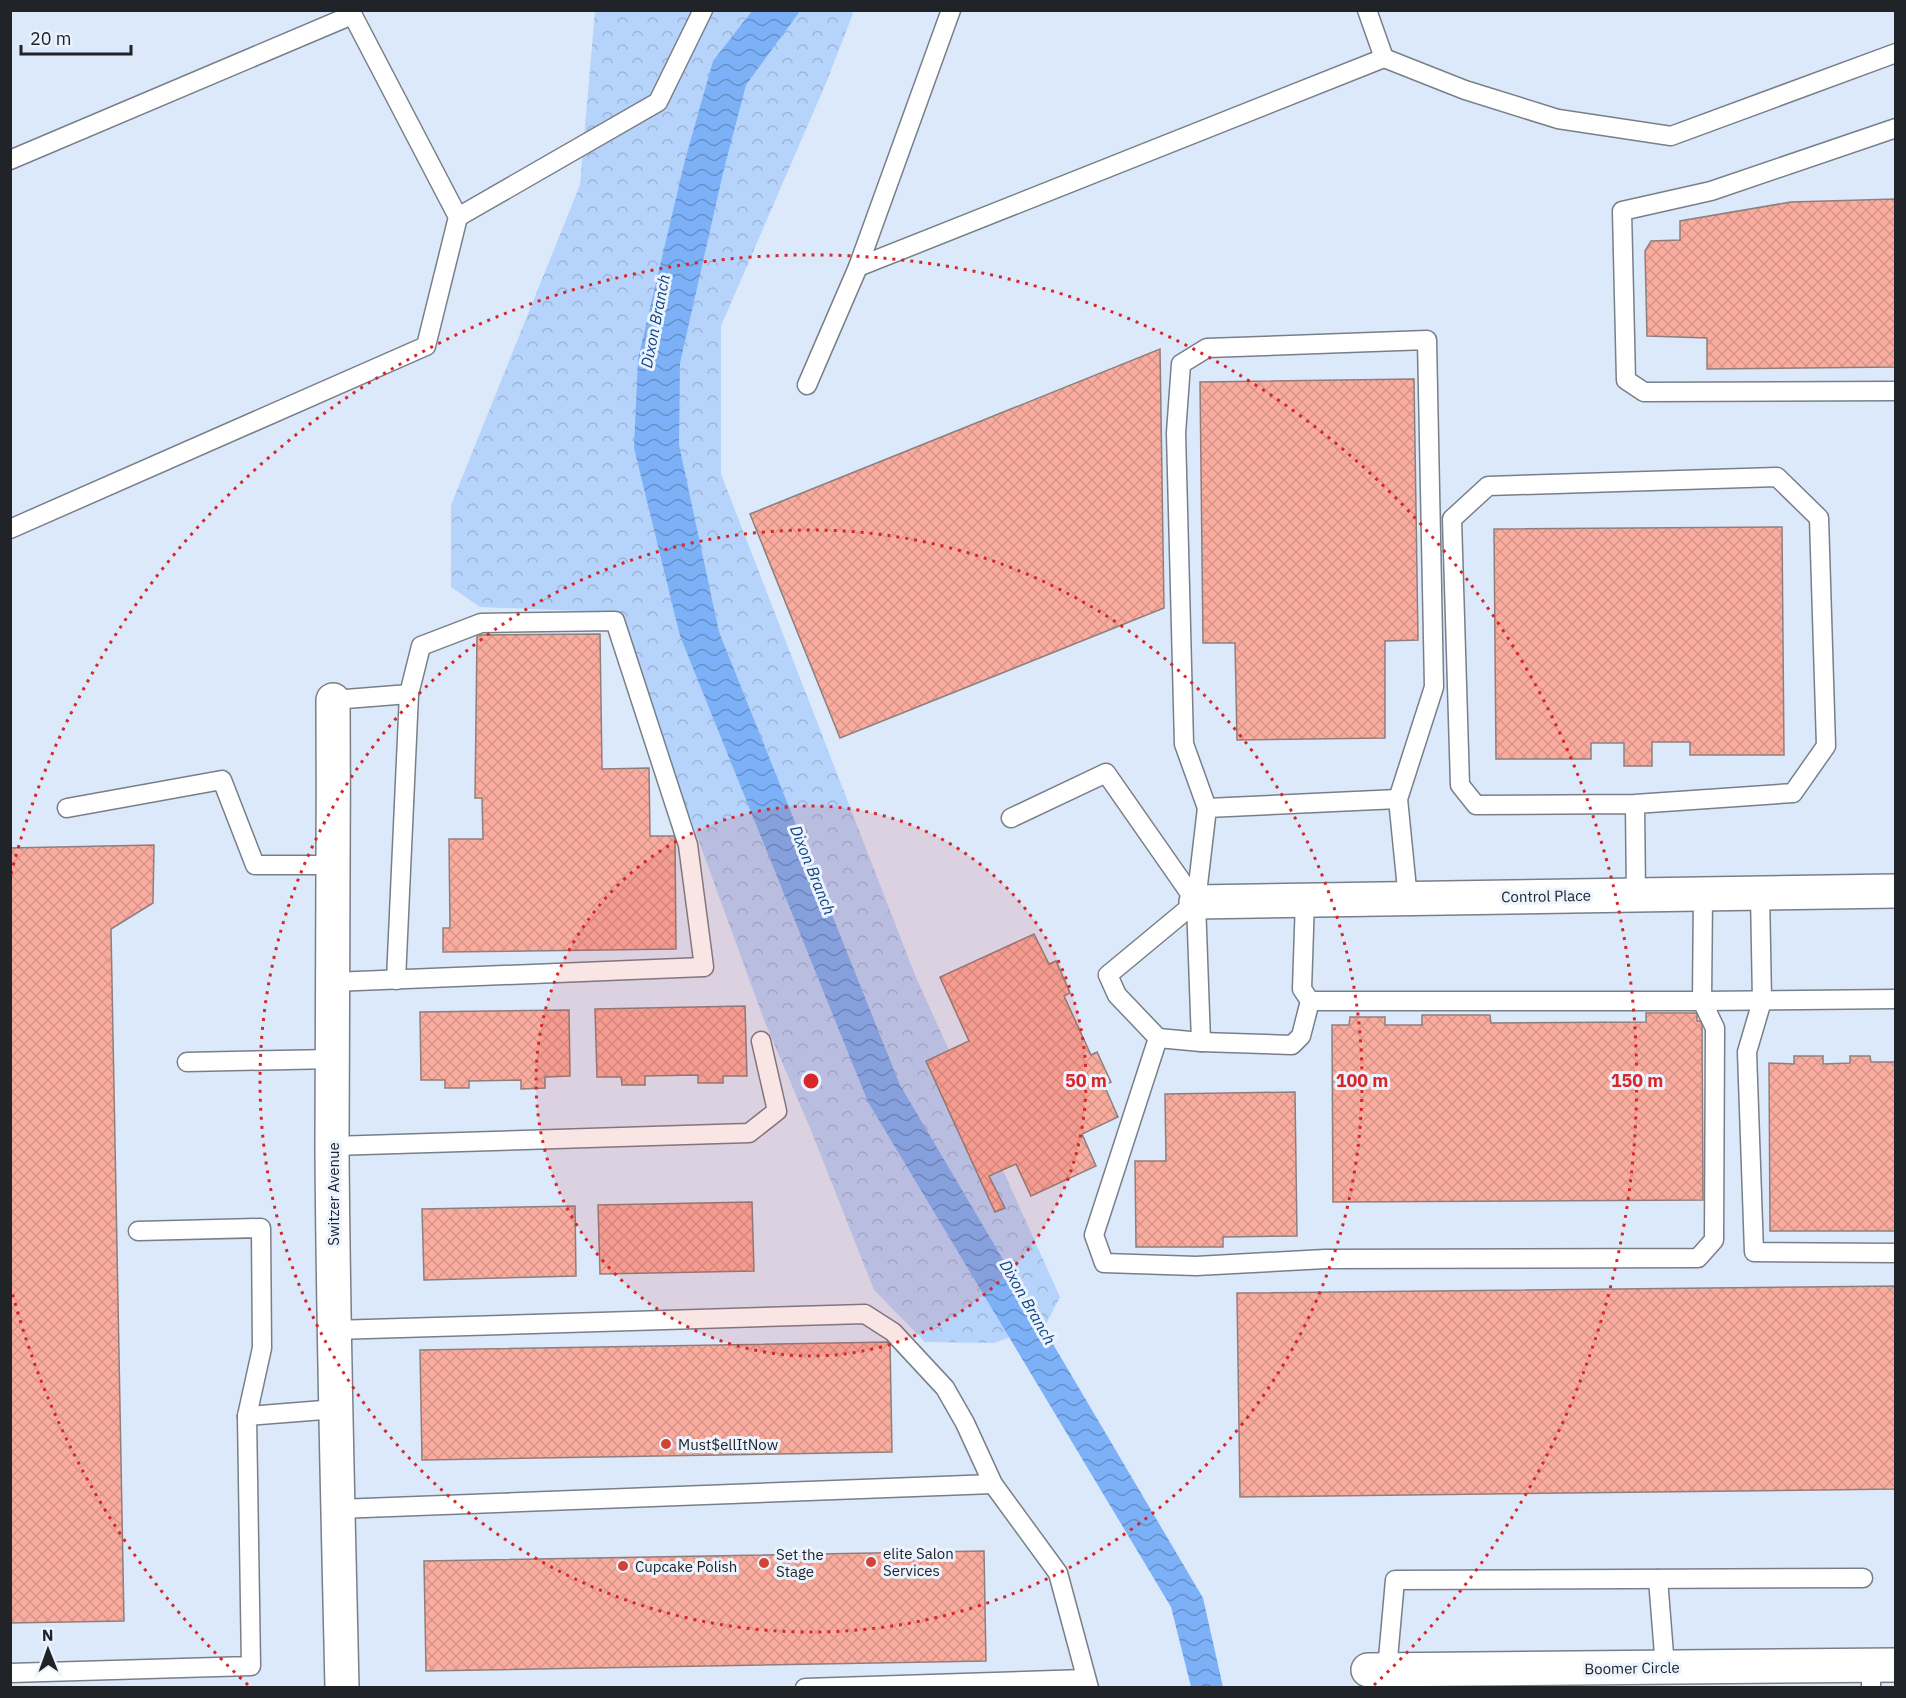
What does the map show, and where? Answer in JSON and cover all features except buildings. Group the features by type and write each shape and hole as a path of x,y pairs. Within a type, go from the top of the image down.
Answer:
{"street":[{"name":"Switzer Avenue","path":"333,700 332,1146 342,1688"},
{"name":"Control Place","path":"1196,902 1896,891"},
{"name":"Boomer Circle","path":"1382,1676 1552,1678 1665,1667 1714,1677 1879,1672"}],"lane":[{"path":"458,218 658,102 703,10"},
{"path":"807,385 858,267 951,10"},
{"path":"1367,10 1384,58"},
{"path":"10,160 351,13 458,218 426,346 10,529"},
{"path":"858,267 1384,58 1466,90 1558,119 1671,136 1896,53"},
{"path":"1896,128 1710,191 1622,211 1626,380 1644,392 1896,391"},
{"path":"1201,1042 1196,902 1207,808 1184,744 1176,434 1180,364 1207,348 1427,340 1434,687 1398,799 1408,899"},
{"path":"1777,477 1819,518 1826,746 1793,793 1635,804 1476,805 1460,785 1452,519 1488,486 1777,477"},
{"path":"333,982 396,980 705,967 688,845 615,621 482,623 421,646 409,694 396,980"},
{"path":"333,700 409,694"},
{"path":"1011,818 1106,773 1196,902"},
{"path":"67,808 222,780 255,865 334,866"},
{"path":"1207,808 1398,799"},
{"path":"1635,804 1636,895"},
{"path":"1760,892 1762,1001 1747,1052 1754,1252 1896,1253"},
{"path":"1158,1038 1094,1235 1104,1263 1196,1266 1325,1259 1698,1258 1714,1240 1715,1028 1702,1001 1703,894"},
{"path":"1196,902 1108,975 1117,995 1158,1038 1292,1045 1301,1036 1310,1001 1302,989 1305,900"},
{"path":"1310,1001 1896,999"},
{"path":"332,1146 749,1132 777,1111 761,1041"},
{"path":"187,1062 333,1059"},
{"path":"10,1673 251,1666 247,1416 262,1348 261,1228 138,1231"},
{"path":"334,1330 865,1314 893,1332 945,1388 965,1423 993,1484 1058,1573 1087,1683 805,1688"},
{"path":"247,1416 336,1409"},
{"path":"338,1509 993,1484"},
{"path":"1382,1676 1395,1580 1863,1578"},
{"path":"1658,1579 1665,1667"}],"shaded area":[{"path":"11,11 1895,11 1895,1687 11,1687"}],"green space":[{"path":"595,11 854,11 826,83 721,326 721,474 915,975 1060,1297 1046,1324 994,1343 925,1342 874,1290 810,1128 764,1020 623,633 581,611 480,607 451,587 451,505 580,185"}],"water":[{"name":"Dixon Branch","path":"752,11 800,11 746,85 723,173 680,363 679,445 719,632 900,1085 1203,1598 1223,1687 1191,1687 1171,1607 868,1102 680,636 634,448 638,359 685,160 713,61"}],"place":[{"name":"Must$ellItNow","path":"666,1444"},
{"name":"elite Salon Services","path":"871,1562"},
{"name":"Set the Stage","path":"764,1563"},
{"name":"Cupcake Polish","path":"623,1566"}]}
